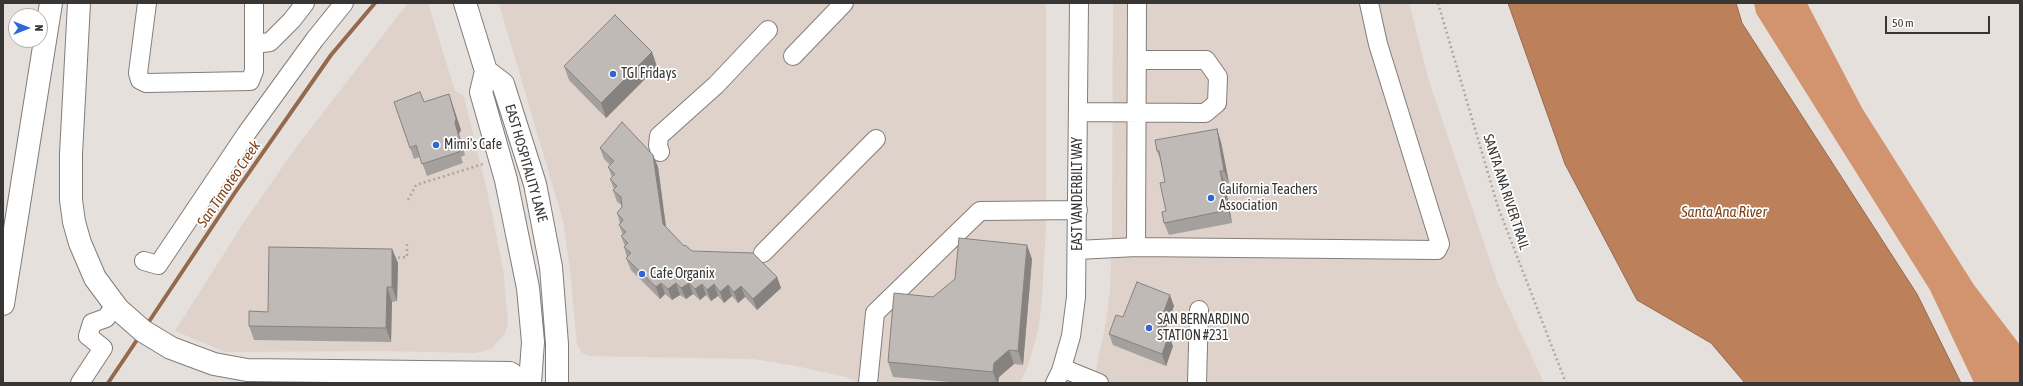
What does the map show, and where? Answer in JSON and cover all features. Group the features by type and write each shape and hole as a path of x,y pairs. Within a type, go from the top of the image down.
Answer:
{"main road":[{"path":"3,304 51,3"},
{"path":"79,3 71,154 71,200 74,222 80,243 95,278 117,307 143,331 171,348 214,364 247,370 510,373 523,383"},
{"path":"465,3 486,71"},
{"name":"EAST HOSPITALITY LANE","path":"530,383 533,342 528,288 506,180 481,92 486,71 503,84 535,184 551,266 557,344 556,383"}],"street":[{"path":"147,3 138,72 140,80 143,82 250,81 254,71 254,3"},
{"path":"255,44 270,42 292,20 305,3"},
{"path":"144,261 158,265 246,134 315,39 344,3"},
{"path":"793,56 844,3"},
{"name":"EAST VANDERBILT WAY","path":"1059,375 1071,336 1075,305 1078,210 1078,3"},
{"path":"1136,247 1137,3"},
{"path":"1077,250 1136,247 1437,250 1440,244 1378,44 1369,3"},
{"path":"660,152 658,144 659,136 716,85 768,30"},
{"path":"1078,112 1205,113 1217,103 1218,77 1206,60 1137,60"},
{"path":"763,253 876,140"},
{"path":"868,383 875,312 980,211 1078,210"},
{"path":"80,383 103,348 88,336 92,323 106,318 117,307"},
{"path":"1197,383 1199,310"},
{"path":"1059,375 1099,383"}],"path":[{"name":"SANTA ANA RIVER TRAIL","path":"1438,3 1498,207 1566,383"},
{"path":"408,200 416,185 483,164"},
{"path":"390,258 405,258 407,243"}],"shaded area":[{"path":"408,3 428,3 455,91 464,96 492,212 504,275 508,324 505,334 491,349 475,353 383,351 225,352 175,331 242,225 297,146"},
{"path":"491,3 1046,3 1046,227 1042,298 1039,326 1028,367 1020,383 860,383 846,377 796,366 753,359 588,356 581,352 577,344 570,271 563,221 499,4"},
{"path":"1113,3 1409,3 1428,78 1498,284 1544,383 1091,383 1095,374 1106,322 1110,290 1112,233"},
{"path":"1754,3 1807,3 1862,108 1974,285 2020,345 2020,383 1974,383 1930,290 1756,13"}],"water":[{"name":"Santa Ana River","path":"1508,3 1736,3 1742,23 1917,294 1961,383 1745,383 1711,343 1637,300 1565,164"}],"building":[{"name":"TGI Fridays","path":"615,15 652,52 601,103 564,66"},
{"name":"Mimi's Cafe","path":"420,92 424,102 449,94 461,144 456,145 459,152 422,164 416,145 410,148 394,102"},
{"path":"622,122 653,155 663,224 684,246 685,245 692,251 753,253 777,277 753,299 741,286 734,292 728,285 720,292 714,284 707,290 702,284 695,289 689,283 681,288 676,283 668,289 661,283 656,287 626,258 631,253 624,247 628,243 621,236 626,232 619,225 623,220 617,213 622,207 621,197 613,190 617,186 610,179 615,174 608,167 614,161 600,148"},
{"path":"1217,129 1224,171 1220,171 1228,210 1164,223 1162,212 1166,211 1160,183 1165,182 1159,151 1157,151 1155,140"},
{"path":"959,238 1027,245 1018,351 1009,350 994,363 993,372 888,362 894,293 933,297 955,279"},
{"path":"269,247 392,249 392,287 387,287 386,328 249,326 249,311 268,312"},
{"name":"SAN BERNARDINO STATION #231","path":"1137,282 1170,295 1157,330 1169,335 1162,354 1109,334 1116,315 1123,317"}],"waterway":[{"name":"San Timoteo Creek","path":"146,326 234,194 331,55 375,3"},
{"name":"San Timoteo Creek","path":"108,383 139,337"}],"place":[{"name":"TGI Fridays","path":"613,74"},
{"name":"Mimi's Cafe","path":"436,145"},
{"name":"California Teachers Association","path":"1211,198"},
{"name":"Cafe Organix","path":"642,274"},
{"name":"SAN BERNARDINO STATION #231","path":"1149,328"}]}
